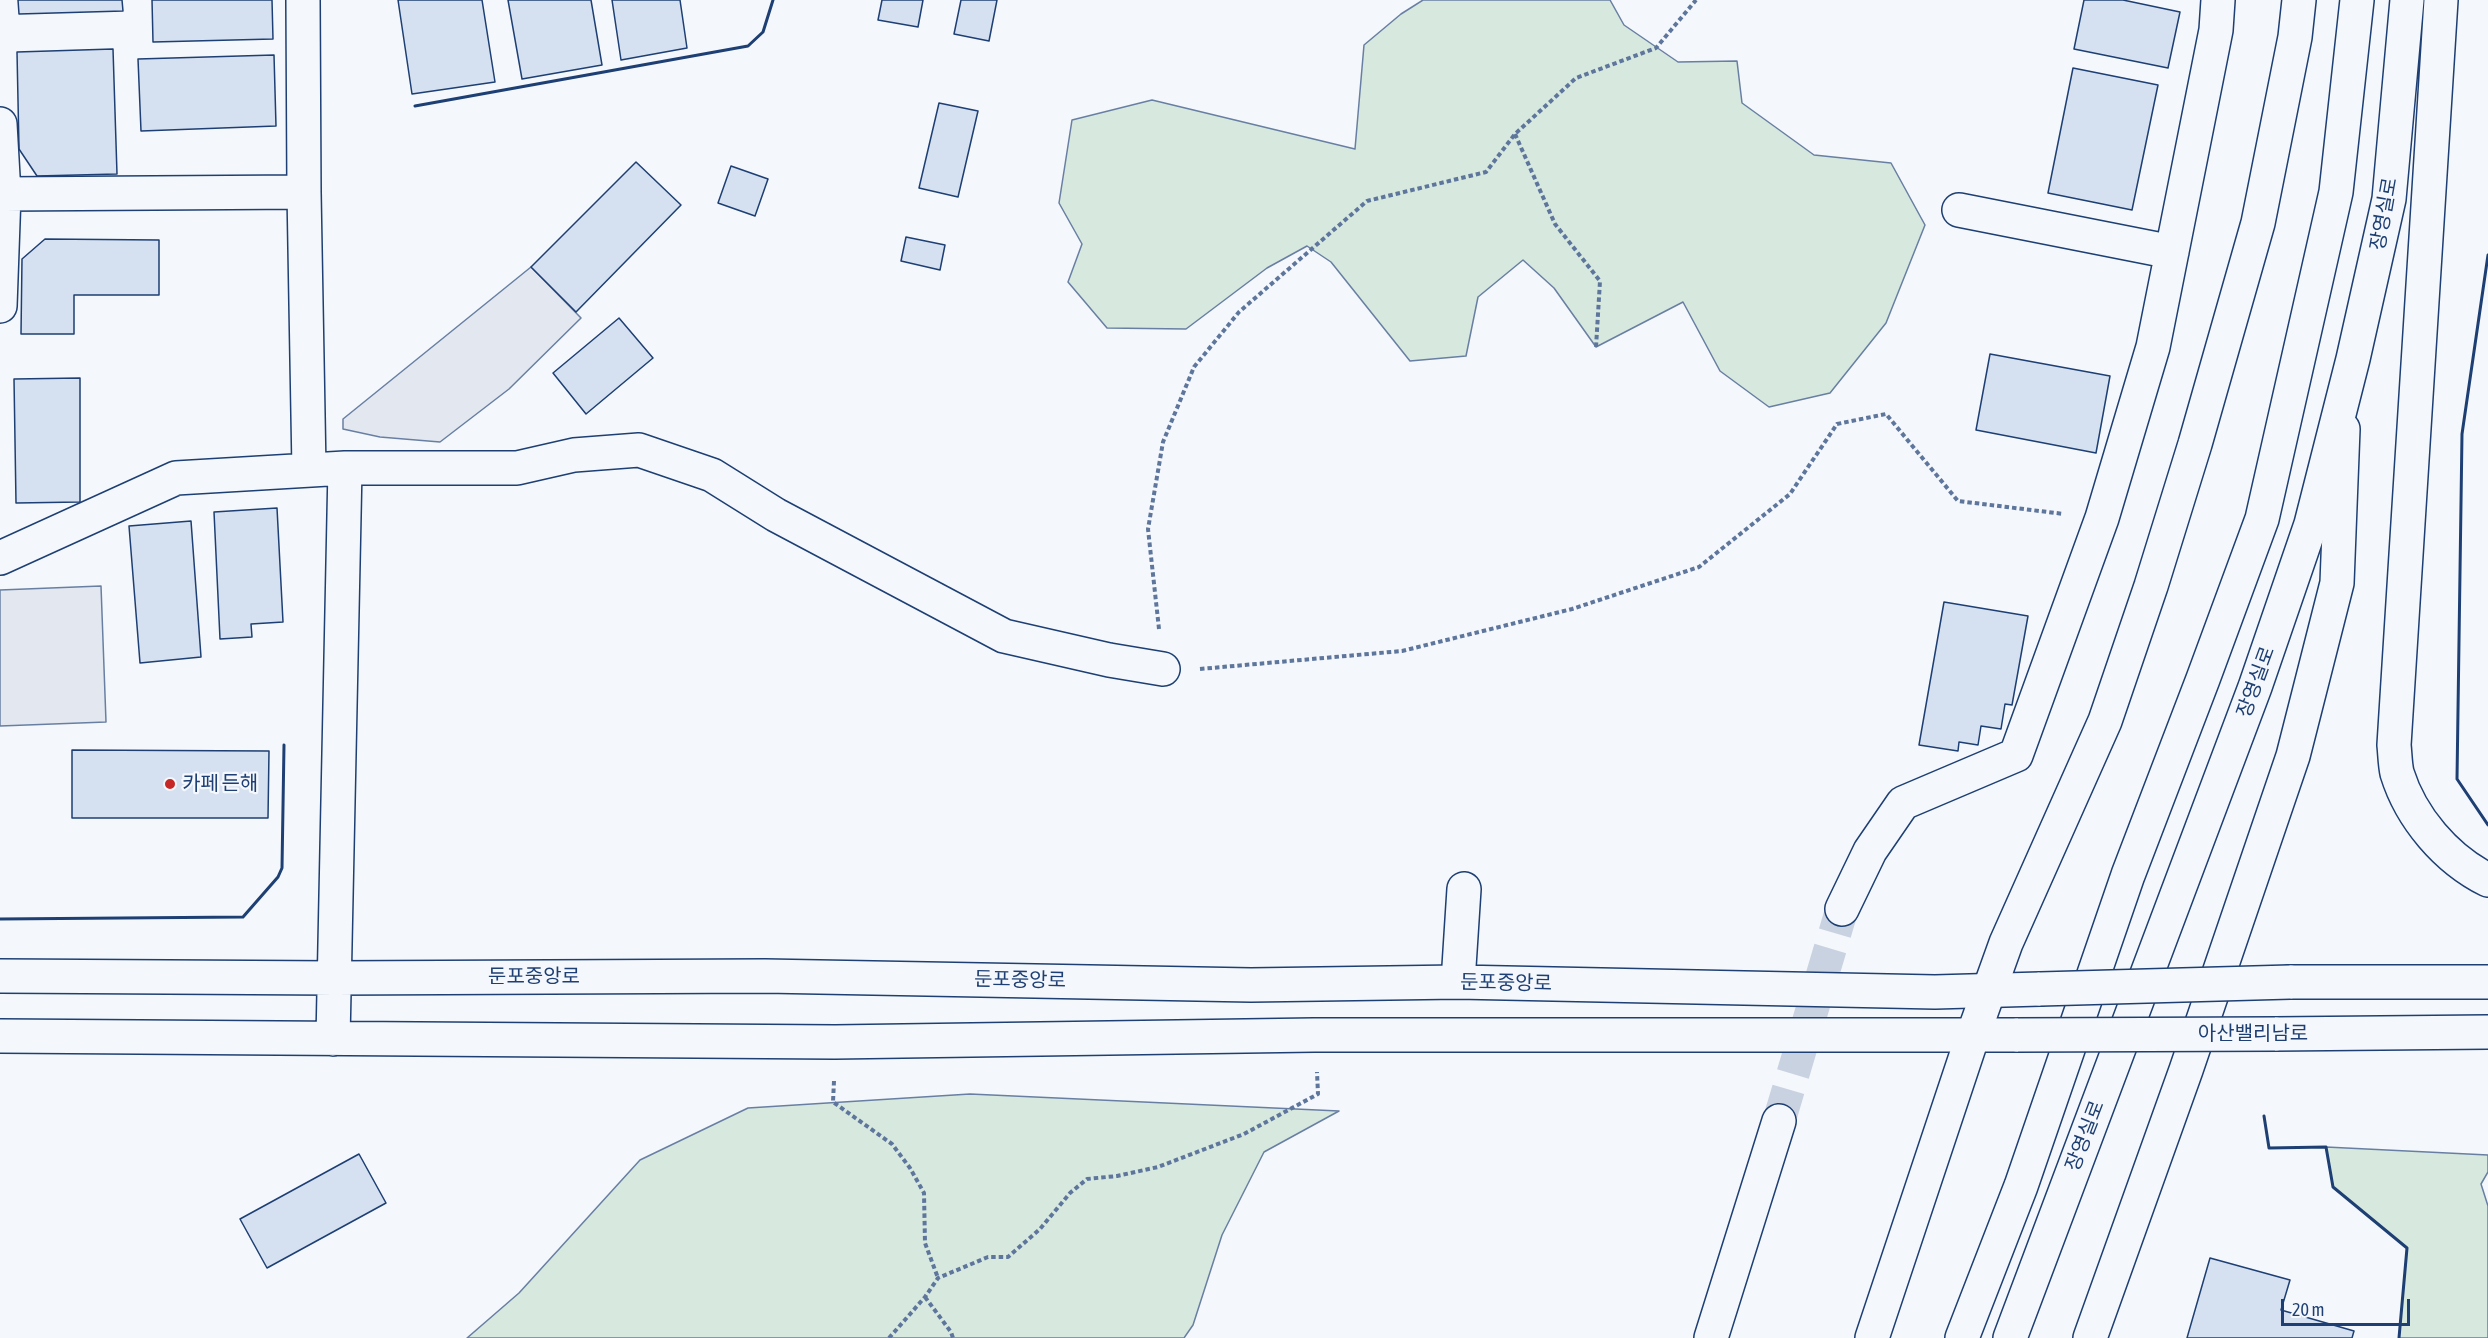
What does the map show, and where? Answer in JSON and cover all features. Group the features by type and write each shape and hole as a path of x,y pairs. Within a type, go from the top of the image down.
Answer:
{"main road":[{"path":"303,0 309,470"},
{"path":"1842,909 1870,851 1903,803 2016,754 2102,518 2153,347 2216,30 2218,0"},
{"path":"1872,1338 2006,943 2105,721 2151,586 2195,444 2258,223 2295,37 2299,0"},
{"path":"1962,1338 2021,1186 2128,875 2204,679 2262,519 2336,192 2357,0"},
{"name":"장영실로","path":"2010,1338 2255,687 2311,525 2344,397 2389,199 2407,0"},
{"path":"2441,0 2394,745 2397,771 2408,800 2423,824 2458,861 2488,880"},
{"path":"0,124 4,194 0,306"},
{"path":"4,194 304,192"},
{"path":"1959,210 2172,252"},
{"path":"2090,1338 2186,1070 2293,756 2337,583 2344,397"},
{"path":"0,558 176,478 345,468 517,468 574,455 639,450 712,475 776,515 1004,636 1109,660 1163,669"},
{"path":"333,1039 345,468"},
{"path":"1458,982 1464,889"},
{"name":"둔포중앙로","path":"0,976 335,978 765,976 1251,985 1458,982 1935,992 2290,982 2488,982"},
{"name":"아산밸리남로","path":"1973,1035 2488,1032"},
{"path":"0,1036 835,1042 1314,1035 1973,1035"},
{"path":"1711,1338 1779,1121"}],"path":[{"path":"1696,0 1656,48 1576,78 1515,134 1486,172 1367,201 1239,312 1194,367 1163,442 1148,529 1163,669 1203,669 1402,651 1572,609 1699,567 1790,494 1837,424 1886,414 1958,501 2102,518"},
{"path":"1515,134 1555,224 1600,280 1596,346"},
{"path":"889,1338 925,1297 938,1278 988,1257 1008,1257 1040,1229 1070,1193 1087,1179 1117,1176 1158,1167 1244,1134 1318,1094 1317,1071"},
{"path":"834,1072 833,1102 892,1144 924,1193 925,1243 938,1278"},
{"path":"925,1297 953,1338"}],"shaded area":[{"path":"1423,0 1610,0 1624,25 1678,62 1737,61 1742,103 1814,155 1891,163 1925,225 1886,323 1830,393 1769,407 1720,371 1683,302 1596,347 1554,288 1523,260 1478,297 1466,356 1410,361 1331,262 1307,246 1267,268 1186,329 1107,328 1068,282 1082,244 1059,203 1072,120 1152,100 1355,149 1364,45 1401,14"},
{"path":"531,267 581,318 509,389 440,442 380,437 343,429 343,419"},
{"path":"101,586 106,722 0,726 0,590"},
{"path":"970,1094 1339,1111 1264,1152 1222,1235 1193,1325 1184,1338 467,1338 519,1293 640,1160 748,1108"},
{"path":"2326,1147 2488,1155 2488,1172 2481,1184 2488,1206 2488,1338 2399,1338 2407,1248 2333,1187"}],"building":[{"path":"18,0 122,0 123,11 19,14"},
{"path":"152,0 272,0 273,39 153,42"},
{"path":"398,0 482,0 495,82 412,94"},
{"path":"508,0 591,0 602,65 522,79"},
{"path":"612,0 680,0 687,48 621,60"},
{"path":"882,0 923,0 918,27 878,20"},
{"path":"961,0 997,0 989,41 954,34"},
{"path":"2084,0 2123,0 2180,12 2168,68 2074,49"},
{"path":"113,49 117,174 37,176 19,149 17,52"},
{"path":"274,55 276,126 141,131 138,59"},
{"path":"2073,68 2158,85 2132,210 2048,193"},
{"path":"939,103 978,111 958,197 919,188"},
{"path":"636,162 681,205 576,312 531,267"},
{"path":"731,166 768,179 755,216 718,203"},
{"path":"906,237 945,245 940,270 901,261"},
{"path":"45,239 159,240 159,295 74,295 74,334 21,334 22,259"},
{"path":"619,318 653,358 586,414 553,373"},
{"path":"1990,354 2110,376 2096,453 1976,430"},
{"path":"80,378 80,502 16,503 14,379"},
{"path":"277,508 283,622 251,624 252,637 220,639 214,512"},
{"path":"191,521 201,657 140,663 129,526"},
{"path":"1944,602 2028,616 2012,705 2005,704 2001,729 1981,726 1978,745 1959,742 1958,751 1919,745"},
{"name":"카페 든해","path":"72,750 269,751 268,818 72,818"},
{"path":"359,1154 386,1203 267,1268 240,1219"},
{"path":"2210,1258 2290,1280 2281,1310 2354,1331 2352,1338 2187,1338"}],"tunnel":[{"path":"1779,1121 1842,909"}],"wall":[{"path":"415,106 748,46 763,32 773,0"},
{"path":"2488,255 2462,434 2457,779 2488,825"},
{"path":"0,919 243,917 278,877 282,868 284,745"},
{"path":"2264,1116 2269,1148 2326,1147 2333,1187 2407,1248 2399,1338"}],"place":[{"name":"카페 든해","path":"170,784"}]}
